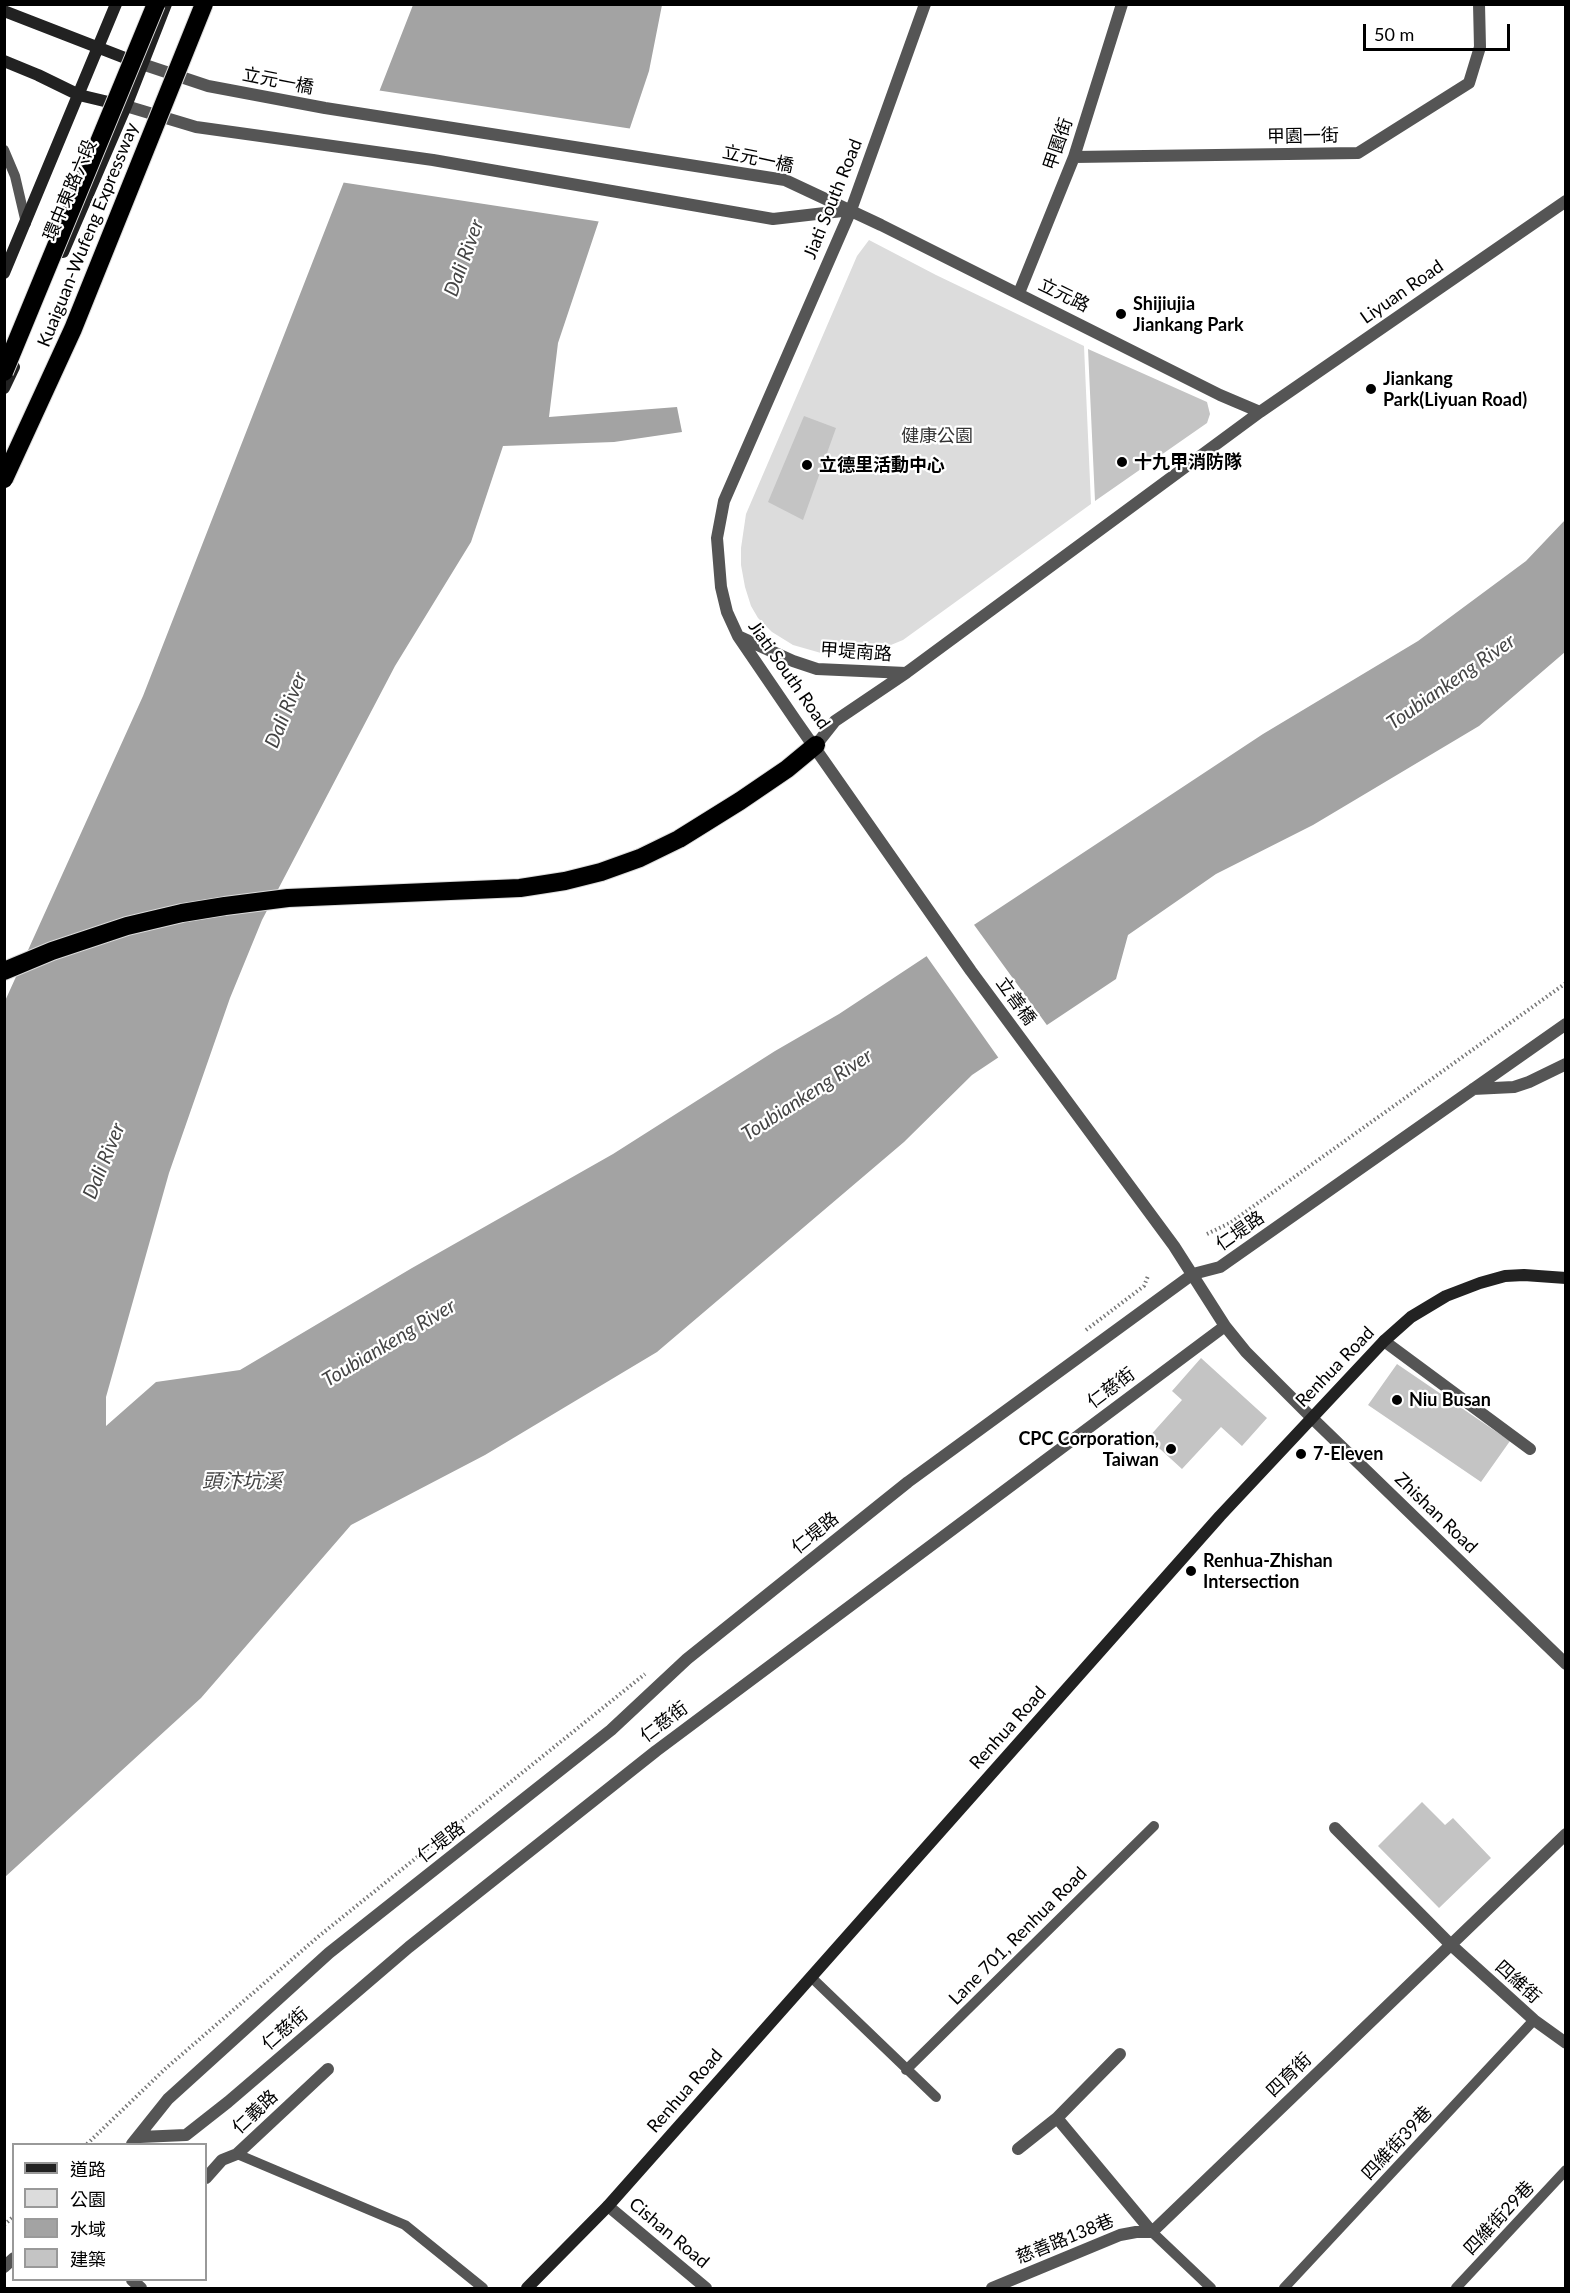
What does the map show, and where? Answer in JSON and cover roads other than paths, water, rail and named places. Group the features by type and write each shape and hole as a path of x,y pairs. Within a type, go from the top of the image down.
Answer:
{"highway":[{"name":"Kuaiguan-Wufeng Expressway","path":"4,372 156,4"},
{"name":"Kuaiguan-Wufeng Expressway","path":"4,479 73,329 204,4"},
{"path":"4,970 127,926 182,913 288,898 519,888 565,881 601,872 640,858 679,839 740,801 816,745"}],"main road":[{"path":"4,273 27,223 116,4"},
{"name":"環中東路六段","path":"4,388 126,106 166,4"},
{"path":"4,11 142,64"},
{"path":"4,61 79,95 126,106"},
{"name":"Renhua Road","path":"527,2289 608,2206 1311,1417 1384,1341 1410,1317 1446,1296 1480,1283 1505,1276 1566,1278"}],"street":[{"name":"Jiati South Road","path":"925,4 851,210 740,461 722,509 717,538 719,569 727,612 738,636 816,745 835,721 906,673 1260,412"},
{"name":"甲園街","path":"1019,293 1074,156 1122,4"},
{"name":"甲園一街","path":"1074,156 1358,153 1469,83 1480,47 1479,4"},
{"name":"立元一橋","path":"142,64 208,86 325,108 785,180 851,210"},
{"path":"126,106 196,127 433,160 762,218 773,219 851,210"},
{"name":"Liyuan Road","path":"1260,412 1566,201"},
{"name":"立元路","path":"851,210 1220,395 1260,412"},
{"name":"甲堤南路","path":"738,636 793,661 817,669 906,673"},
{"name":"立善橋","path":"816,745 971,971 1193,1274"},
{"name":"仁堤路","path":"141,2142 168,2099 329,1953 611,1730 687,1659 908,1482 1193,1274 1220,1267 1566,1024"},
{"path":"1472,1089 1514,1087 1529,1083 1566,1064"},
{"name":"Zhishan Road","path":"1193,1274 1225,1326 1246,1352 1566,1664"},
{"name":"仁慈街","path":"141,2142 186,2135 228,2102 409,1947 656,1750 1225,1326"},
{"path":"1384,1341 1530,1449"},
{"path":"1335,1828 1450,1944"},
{"name":"四育街","path":"1152,2232 1566,1834"},
{"name":"四維街","path":"1450,1944 1534,2020 1566,2043"},
{"path":"1018,2149 1057,2118 1120,2054"},
{"name":"仁義路","path":"207,2177 222,2160 237,2154 328,2069"},
{"path":"1057,2118 1152,2232"},
{"name":"Cishan Road","path":"608,2206 706,2289"},
{"name":"慈善路138巷","path":"992,2289 1120,2235 1152,2232"}],"lane":[{"path":"4,150 15,176 27,223"},
{"name":"Lane 701, Renhua Road","path":"906,2070 1154,1826"},
{"path":"811,1977 936,2097"},
{"name":"四維街39巷","path":"1284,2289 1534,2020"},
{"path":"237,2154 405,2225 483,2289"},
{"name":"四維街29巷","path":"1456,2289 1566,2170"},
{"path":"1152,2232 1211,2289"}],"water":[{"path":"413,5 662,5 649,71 558,343 549,417 677,407 682,432 614,442 503,446 471,542 395,666 262,920 230,998 169,1173 106,1397 106,1426 156,1382 240,1370 412,1268 613,1154 775,1051 839,1014 1263,734 1418,641 1526,561 1565,520 1565,652 1479,726 1313,825 1216,874 1128,935 1116,979 972,1075 904,1142 657,1352 485,1455 351,1525 201,1698 5,1877 5,1001 143,696"}],"place":[{"name":"Shijiujia Jiankang Park","path":"1121,314"},
{"name":"Jiankang Park(Liyuan Road)","path":"1371,389"},
{"name":"十九甲消防隊","path":"1122,462"},
{"name":"立德里活動中心","path":"807,465"},
{"name":"Niu Busan","path":"1397,1400"},
{"name":"CPC Corporation, Taiwan","path":"1171,1449"},
{"name":"7-Eleven","path":"1301,1454"},
{"name":"Renhua-Zhishan Intersection","path":"1191,1571"}],"water label":[{"name":"Dali River","path":"464,258"},
{"name":"Toubiankeng River","path":"1451,682"},
{"name":"Dali River","path":"286,710"},
{"name":"Toubiankeng River","path":"807,1095"},
{"name":"Dali River","path":"104,1161"},
{"name":"Toubiankeng River","path":"389,1343"},
{"name":"頭汴坑溪","path":"242,1482"}],"park label":[{"name":"健康公園","path":"937,436"}]}
